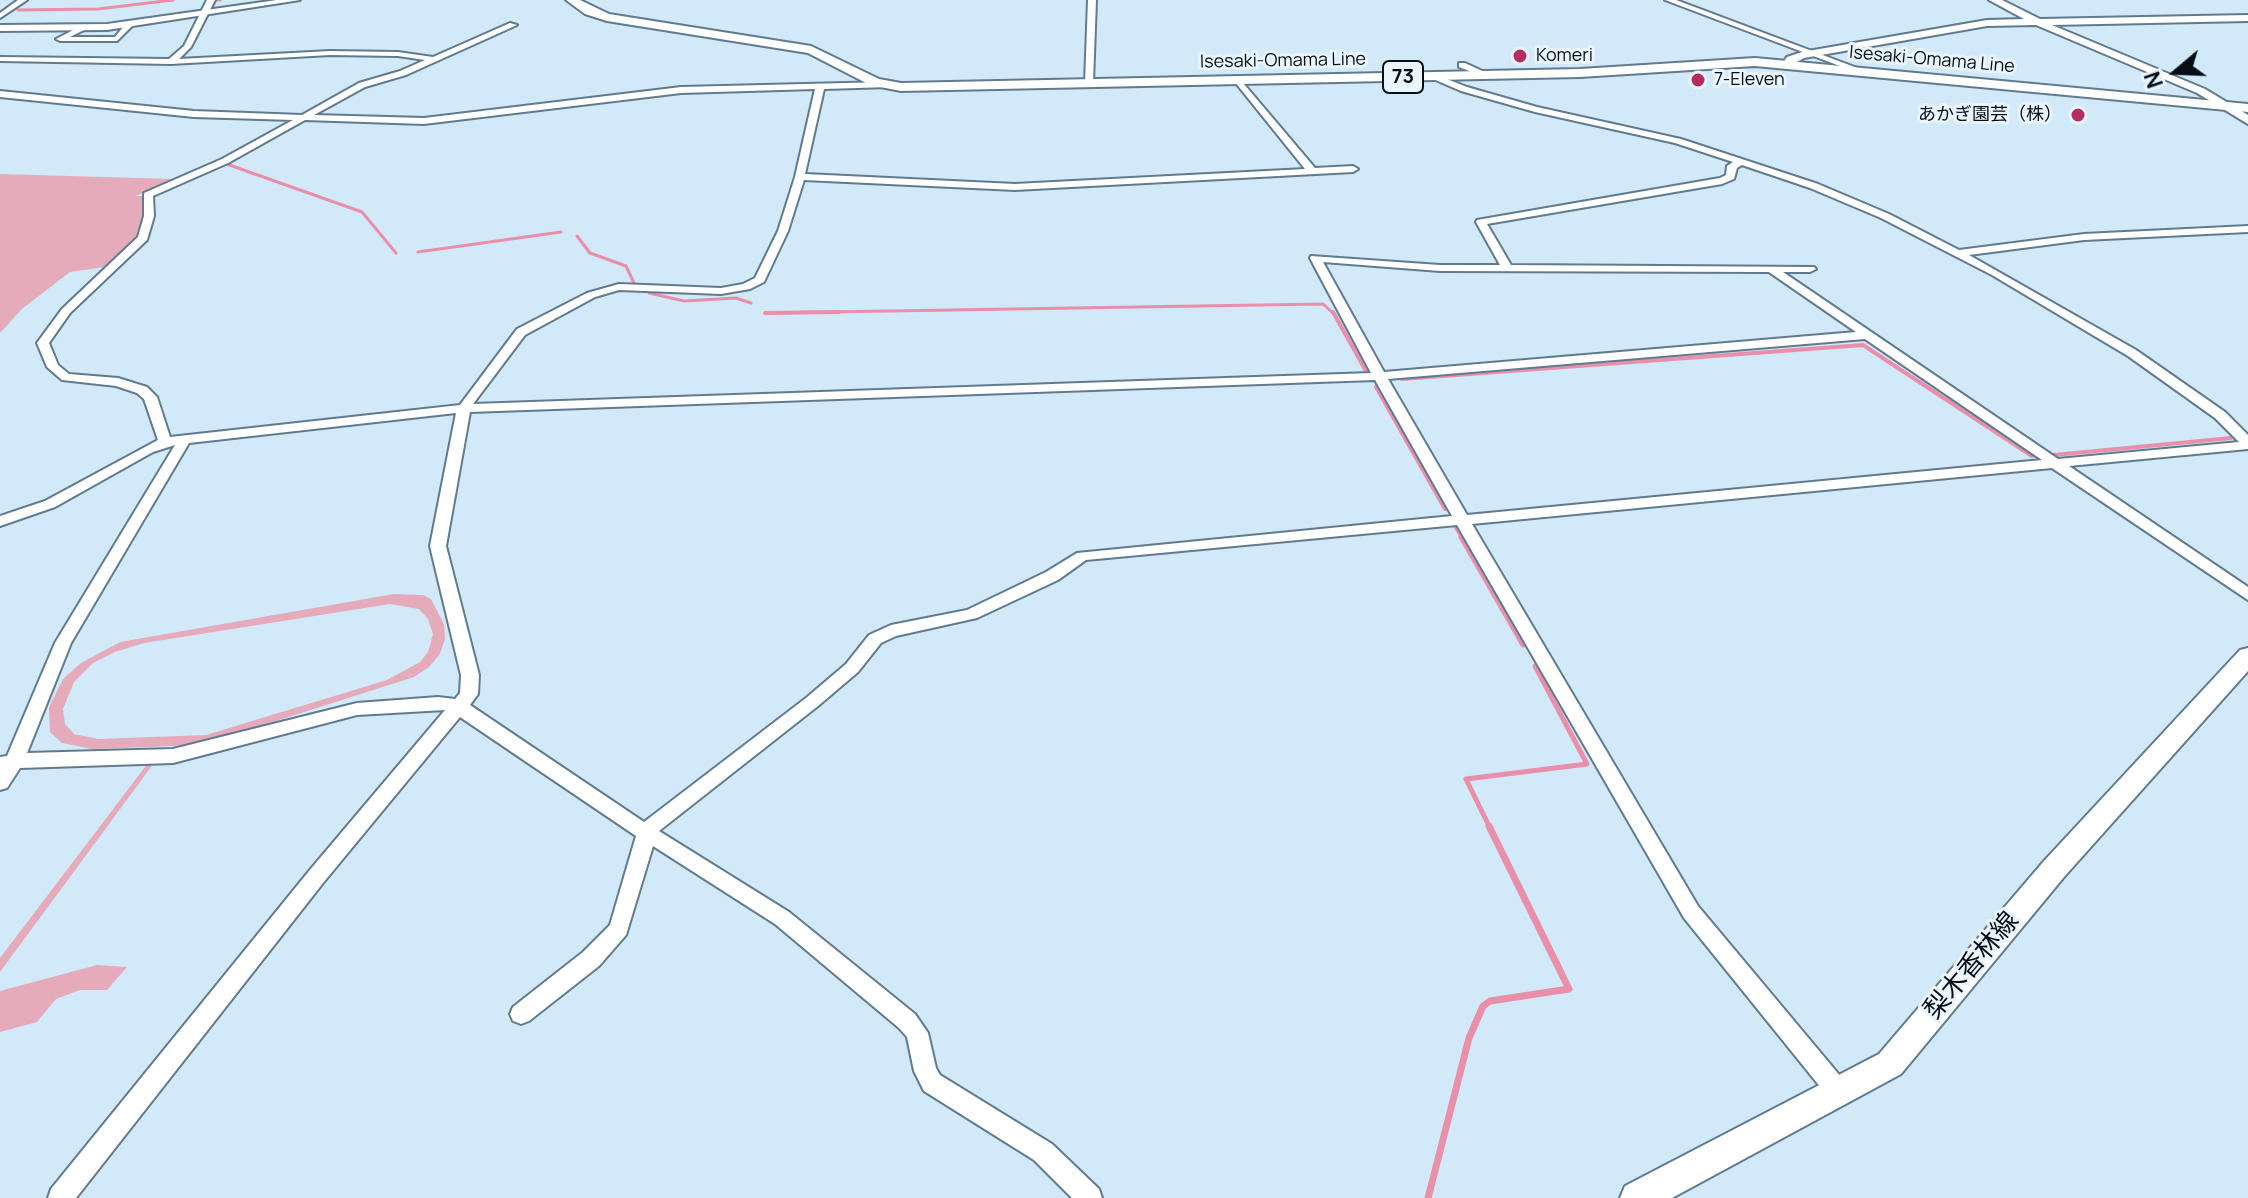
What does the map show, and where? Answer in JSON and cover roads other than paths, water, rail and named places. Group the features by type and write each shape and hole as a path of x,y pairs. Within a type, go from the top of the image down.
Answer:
{"main road":[{"name":"Isesaki-Omama Line","path":"572,0 589,11 607,17 811,50 887,85 1614,72 1739,63 1788,64 2248,108"},
{"path":"1994,0 2031,20 2189,86 2248,120"},
{"path":"1788,64 1788,60 1795,57 1967,25 2031,20 2248,18"},
{"name":"梨木香林線","path":"1637,1198 1890,1064 2054,869 2248,656"}],"street":[{"path":"0,16 23,0"},
{"path":"171,62 187,47 211,0"},
{"path":"0,28 81,28 130,24 296,0"},
{"path":"1089,83 1092,0"},
{"path":"1669,0 1818,52 1864,72"},
{"path":"81,28 60,39 117,39 130,24"},
{"path":"165,442 150,397 142,390 118,382 66,377 53,367 43,343 66,311 143,238 148,228 150,194 225,161 362,85 403,73 513,25"},
{"path":"0,59 171,62 291,53 398,54 432,59"},
{"path":"1462,65 1487,75"},
{"path":"1434,76 1483,95 1646,132 1823,189 1960,253 2151,366 2220,415 2248,444"},
{"path":"1238,80 1312,171"},
{"path":"0,94 127,105 166,112 434,121 681,90 887,85"},
{"path":"60,1198 316,877 469,694 470,675 438,546 464,409 521,332 591,295 614,287 701,292 754,284 767,270 800,177 821,87"},
{"path":"1507,268 1481,222 1722,181 1731,177 1732,166 1742,162"},
{"path":"800,177 1015,187 1353,169"},
{"path":"1960,253 2084,237 2248,229"},
{"path":"1810,269 1440,268 1315,258 1640,830 1691,912 1838,1091"},
{"path":"1774,271 2248,595"},
{"path":"0,521 50,504 165,442 464,409 1382,376 1868,335"},
{"path":"0,783 63,643 185,439"},
{"path":"521,1014 591,959 619,929 647,832 657,820 812,702 852,668 882,634 971,614 1038,583 1082,556 2248,444"},
{"path":"7,763 173,756 357,709 438,703 460,706 469,715 782,918 907,1021 917,1033 925,1071 932,1083 1043,1152 1090,1198"}],"waterway":[{"path":"18,10 98,9 173,0"},
{"path":"0,97 19,99"},
{"path":"132,110 182,115"},
{"path":"221,162 362,212 396,253"},
{"path":"418,252 561,232"},
{"path":"577,236 590,253 626,266 634,283"},
{"path":"649,293 684,301 736,298 751,303"},
{"path":"839,312 765,313 1323,304 1334,314"},
{"path":"1333,312 1366,371"},
{"path":"1402,379 1863,345 2032,456"},
{"path":"1376,387 1445,509"},
{"path":"2054,455 2231,438"},
{"path":"1455,526 1463,539"},
{"path":"1461,537 1523,645"},
{"path":"1490,828 1466,779 1587,764 1535,666"},
{"path":"1428,1198 1469,1038 1483,1006 1490,1001 1569,989 1489,826"}],"place":[{"name":"Komeri","path":"1520,56"},
{"name":"7-Eleven","path":"1698,80"},
{"name":"あかぎ園芸（株）","path":"2078,115"}]}
